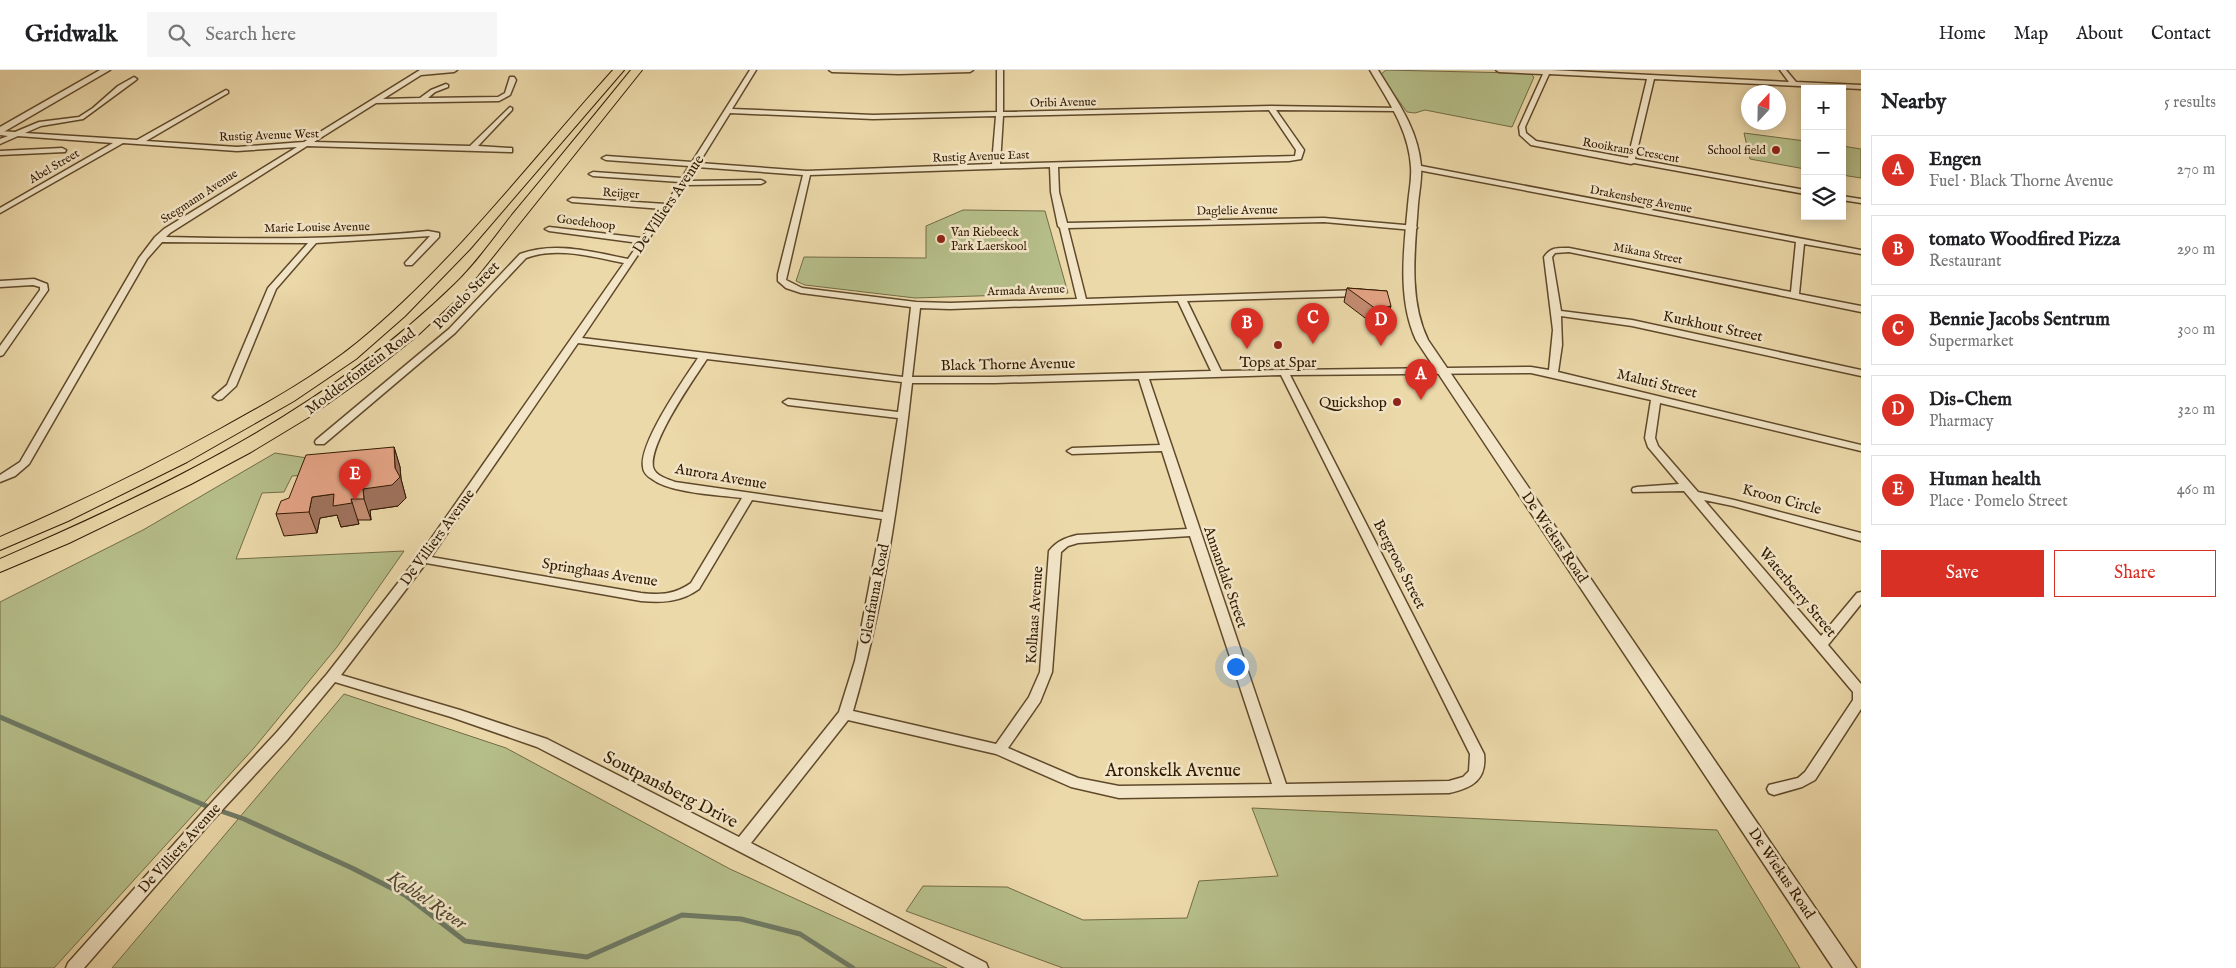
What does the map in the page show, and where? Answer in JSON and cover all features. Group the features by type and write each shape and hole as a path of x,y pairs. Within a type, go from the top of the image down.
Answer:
{"main road":[{"name":"Modderfontein Road","path":"0,544 124,488 203,446 315,380 364,345 433,282 619,70"},
{"name":"Modderfontein Road","path":"0,566 80,532 229,458 290,422 392,350 432,316 462,286 637,70"}],"street":[{"path":"0,132 106,70"},
{"path":"422,71 454,70"},
{"name":"De Villiers Avenue","path":"74,968 332,678 423,559 668,207 754,70"},
{"path":"832,70 898,72 970,70"},
{"path":"996,166 1000,114 1000,70"},
{"path":"1499,70 1861,87"},
{"path":"1783,70 1794,84"},
{"name":"Stegmann Avenue","path":"1,479 24,464 142,258 158,239 167,231 422,71"},
{"name":"De Wiekus Road","path":"1378,71 1410,135 1416,168 1411,290 1413,312 1418,330 1442,372 1845,968"},
{"name":"Rooikrans Crescent","path":"1548,71 1522,127 1522,134 1534,143 1801,191"},
{"path":"1631,162 1651,77"},
{"path":"374,101 503,98 510,92 514,80 512,78"},
{"path":"0,142 39,124 83,117 110,97 121,85 134,79"},
{"path":"421,100 433,91 446,86"},
{"path":"139,142 226,92"},
{"name":"Oribi Avenue","path":"728,111 873,117 1271,108 1398,109"},
{"name":"Rustig Avenue East","path":"606,158 696,163 807,173 1054,164 1289,159 1298,157 1300,150 1271,108"},
{"path":"472,148 510,110"},
{"name":"Rustig Avenue West","path":"0,132 237,149 304,144 509,150"},
{"name":"Abel Street","path":"0,211 120,141"},
{"path":"0,152 62,150"},
{"path":"1054,164 1055,192 1082,300"},
{"name":"Drakensberg Avenue","path":"1416,168 1861,252"},
{"name":"Armada Avenue","path":"807,173 794,220 782,281 789,286 801,290 916,305 1375,292"},
{"path":"593,174 684,181 761,182"},
{"path":"1846,199 1861,201"},
{"name":"Reijger","path":"572,200 668,207"},
{"name":"Daglelie Avenue","path":"1062,226 1324,220 1413,228"},
{"name":"Goedehoop","path":"549,229 644,241"},
{"name":"Marie Louise Avenue","path":"158,239 313,242 352,241 428,233 436,236 409,264"},
{"path":"1795,295 1800,240"},
{"path":"218,397 230,386 272,288 313,242"},
{"name":"Pomelo Street","path":"320,442 468,316 523,256 530,252 549,249 630,262"},
{"name":"Mikana Street","path":"1553,374 1558,348 1557,313 1548,257 1549,253 1558,250 1861,309"},
{"path":"0,284 34,282 44,286 44,290 0,353"},
{"path":"1181,298 1217,373"},
{"name":"Glenfauna Road","path":"740,846 844,714 861,661 888,516 903,416 916,305"},
{"name":"Kurkhout Street","path":"1557,313 1632,323 1861,373"},
{"name":"Black Thorne Avenue","path":"576,340 703,357 907,380 995,380 1217,373 1442,372"},
{"name":"Aurora Avenue","path":"703,357 665,417 648,457 648,468 654,477 673,485 888,516"},
{"name":"Maluti Street","path":"1442,372 1514,370 1553,374 1861,448"},
{"name":"Bergroos Street","path":"1284,372 1474,748 1479,764 1477,772"},
{"name":"Annandale Street","path":"1144,376 1194,532 1281,788"},
{"name":"Waterberry Street","path":"1656,399 1650,438 1653,447 1859,691 1860,700 1810,776 1802,782 1774,789"},
{"path":"788,402 903,416"},
{"path":"1072,451 1168,448"},
{"name":"Kroon Circle","path":"1638,490 1691,491 1861,538"},
{"name":"Springhaas Avenue","path":"423,559 641,597 666,599 684,596 695,586 748,497"},
{"name":"Kolhaas Avenue","path":"999,750 1035,699 1046,672 1055,551 1058,546 1076,539 1194,532"},
{"path":"1821,644 1861,596"},
{"name":"Soutpansberg Drive","path":"332,678 455,713 542,743 980,968"},
{"name":"Aronskelk Avenue","path":"844,714 999,750 1076,783 1119,792 1281,788 1449,787 1462,785 1471,780 1477,772"}],"green space":[{"path":"1386,70 1515,73 1531,74 1534,77 1512,127 1425,110 1415,113 1407,112 1380,75"},
{"name":"School field","path":"1744,133 1801,140 1801,168 1750,159"},
{"path":"1846,147 1861,149 1861,178 1846,176"},
{"path":"963,210 1045,211 1068,293 915,298 805,285 796,281 804,257 926,258 926,226"},
{"path":"275,453 320,460 306,475 292,476 284,492 262,493 236,559 404,551 337,647 254,748 54,968 0,968 0,602 143,530"},
{"path":"344,694 506,748 730,869 947,968 112,968"},
{"path":"1252,808 1717,830 1800,968 1063,968 906,911 923,886 1007,887 1083,920 1187,918 1199,881 1278,876"}],"building":[{"path":"1347,288 1387,291 1391,306 1376,309"},
{"path":"394,447 395,468 400,477 392,485 363,489 364,499 351,499 352,503 333,506 334,494 312,497 309,512 276,514 281,501 289,498 306,455"}],"waterway":[{"name":"Kabbel River","path":"0,717 211,808"},
{"name":"Kabbel River","path":"218,810 244,819 352,868 405,895 465,941 587,957 682,915 741,919 800,934 853,968"}],"place":[{"name":"School field","path":"1776,150"},
{"name":"Van Riebeeck Park Laerskool","path":"941,239"},
{"name":"Bennie Jacobs Sentrum","path":"1313,344"},
{"name":"Tops at Spar","path":"1278,345"},
{"name":"Dis-Chem","path":"1381,346"},
{"name":"tomato Woodfired Pizza","path":"1247,349"},
{"name":"Engen","path":"1421,400"},
{"name":"Quickshop","path":"1397,402"},
{"name":"Human health","path":"355,500"}]}
